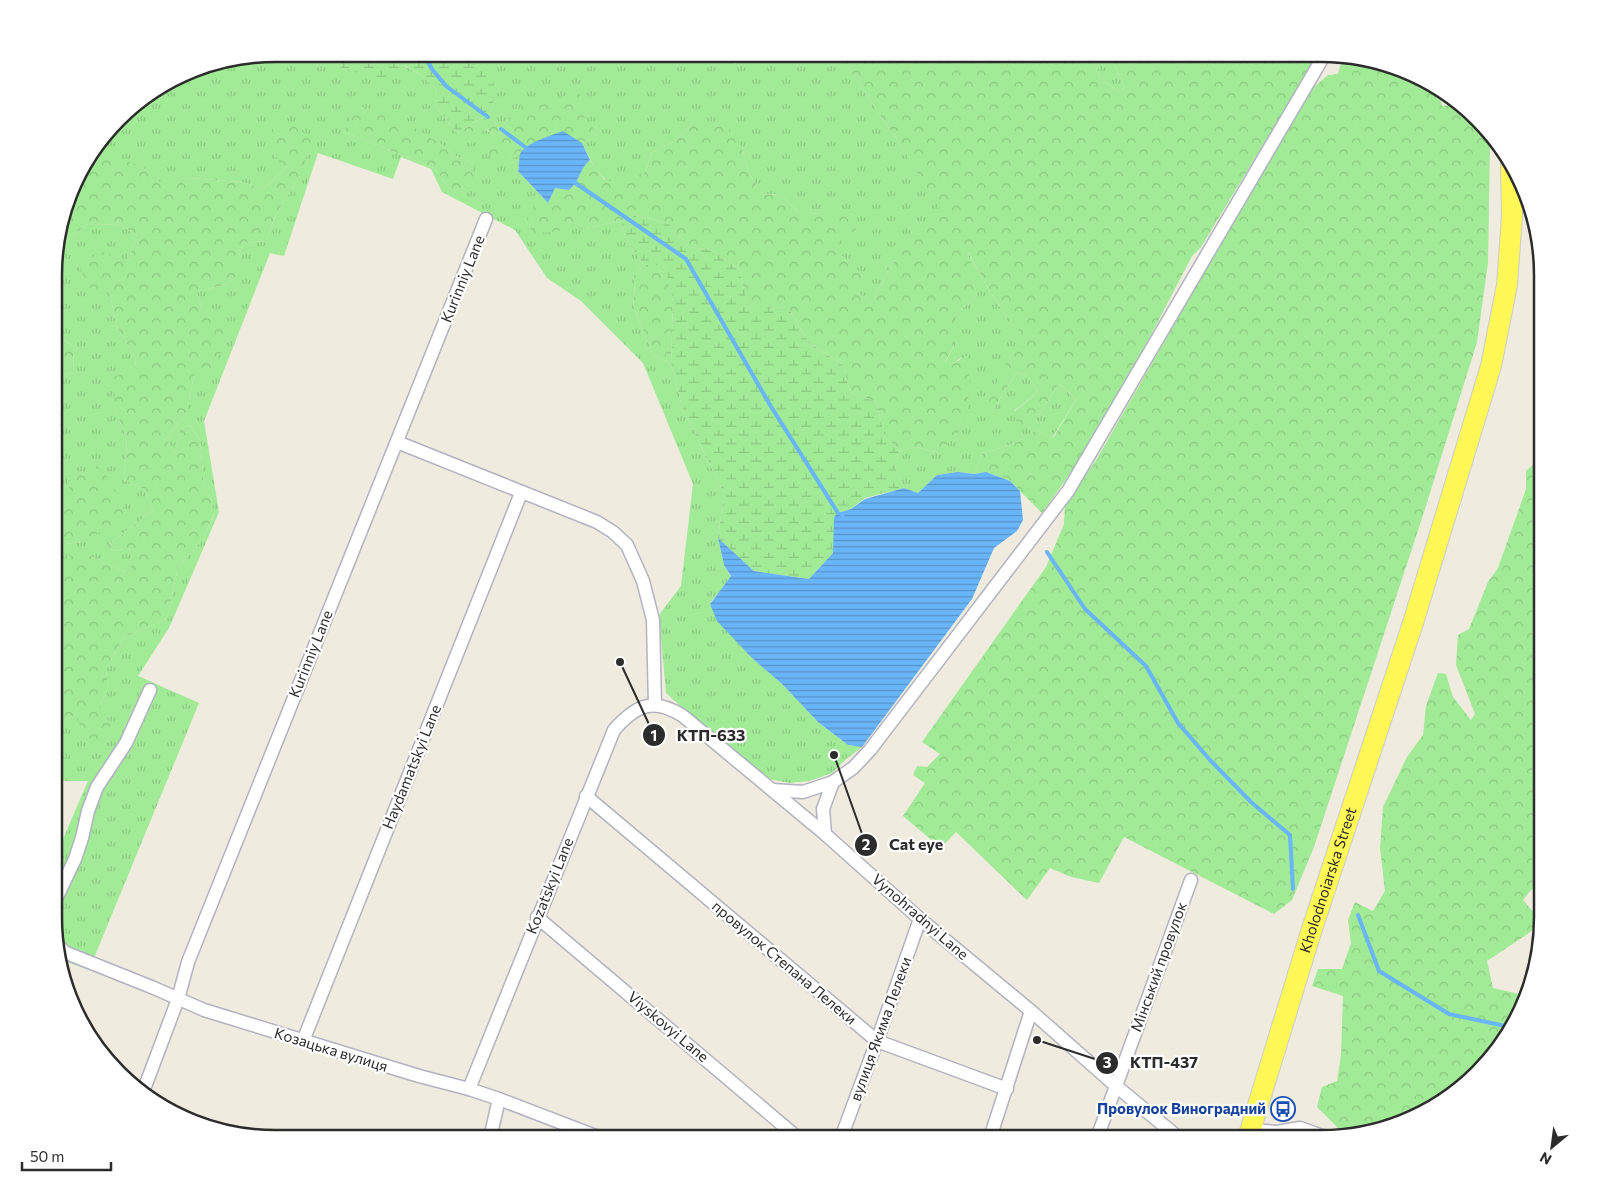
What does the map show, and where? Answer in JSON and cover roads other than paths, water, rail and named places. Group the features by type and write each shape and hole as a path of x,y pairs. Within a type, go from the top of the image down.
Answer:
{"main road":[{"name":"Kholodnoiarska Street","path":"1251,1130 1310,932 1412,623 1491,366 1508,285 1512,182"}],"street":[{"path":"772,790 803,792 834,782 853,768 870,750 1068,491 1320,62"},
{"name":"Kurinniy Lane","path":"146,1085 178,999 188,962 486,220"},
{"path":"397,442 597,522 613,532 627,545 643,580 653,620 655,705"},
{"name":"Haydamatskyi Lane","path":"303,1041 522,493"},
{"path":"62,886 75,859 88,811 97,787 126,742 150,690"},
{"name":"Vynohradnyi Lane","path":"655,705 670,708 683,716 826,834 920,919 1169,1130"},
{"name":"Kozatskyi Lane","path":"469,1089 614,730 626,717 640,708 655,705"},
{"path":"826,834 823,809 834,782"},
{"name":"провулок Степана Лелеки","path":"586,796 877,1041 1007,1089"},
{"name":"Мінський провулок","path":"1100,1130 1191,880"},
{"name":"Viyskovyi Lane","path":"537,917 789,1130"},
{"name":"вулиця Якима Лелеки","path":"844,1130 920,919"},
{"name":"Козацька вулиця","path":"65,950 204,1010 419,1076 469,1089 580,1130"},
{"path":"993,1130 1031,1011"},
{"path":"492,1130 499,1099"},
{"path":"1288,1130 1300,1128 1306,1130"}],"water":[{"path":"563,131 582,143 590,160 573,186 569,190 555,188 548,203 518,171 520,154 527,146"},
{"path":"958,472 974,474 986,472 1010,481 1020,491 1023,520 1017,531 994,548 972,599 862,747 848,745 818,722 717,621 710,604 731,576 724,565 718,538 754,571 809,579 833,553 834,517 838,513 851,509 865,499 904,488 918,493 937,475"}],"waterway":[{"path":"428,62 446,86 488,117"},
{"path":"501,129 529,150"},
{"path":"574,182 686,259 770,405 838,513 843,515"},
{"path":"1047,552 1085,609 1146,666 1178,723 1210,760 1251,802 1290,835 1293,889"},
{"path":"1358,915 1379,971 1449,1014 1504,1026"}],"place":[{"name":"КТП-633","path":"620,662"},
{"name":"Cat eye","path":"834,755"},
{"name":"КТП-437","path":"1037,1040"},
{"name":"Провулок Виноградний","path":"1283,1109"}]}
